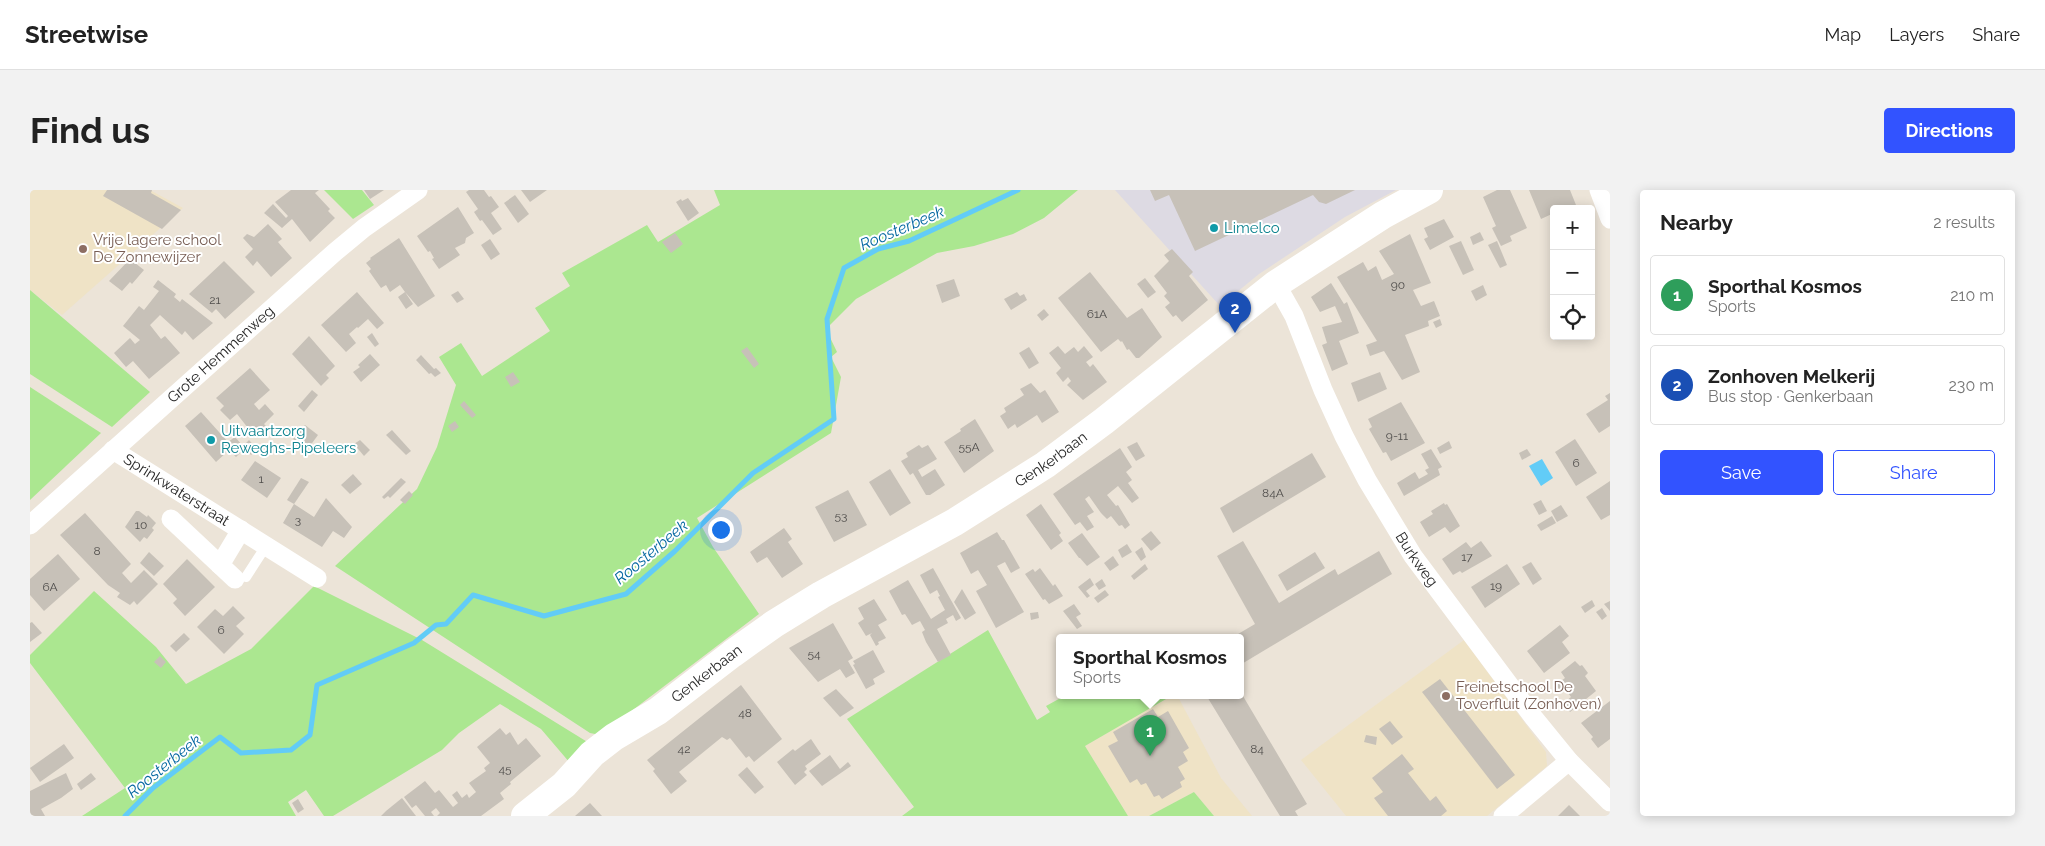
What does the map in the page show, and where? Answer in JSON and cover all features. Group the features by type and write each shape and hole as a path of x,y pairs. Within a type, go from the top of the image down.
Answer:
{"street":[{"name":"Grote Hemmenweg","path":"30,525 335,252 364,228 418,190"},
{"name":"Genkerbaan","path":"525,816 564,784 582,779 605,764 633,740 658,711 774,624 821,595 955,522 1045,465 1104,421 1276,284 1383,215 1429,190"},
{"path":"1599,190 1610,219"},
{"name":"Burkweg","path":"1276,284 1294,316 1323,390 1344,436 1388,517 1413,556 1496,668 1569,761 1610,802"},
{"name":"Sprinkwaterstraat","path":"113,450 318,578"},
{"name":"Sprinkwaterstraat","path":"171,519 220,565 241,578"},
{"name":"Sprinkwaterstraat","path":"220,565 241,530"},
{"path":"1504,816 1569,761"}],"lane":[{"path":"241,578 266,546"}],"shaded area":[{"name":"Vrije lagere school De Zonnewijzer","path":"30,190 150,190 183,208 62,315 30,290"},
{"path":"1115,190 1396,190 1345,217 1259,274 1220,306"},
{"name":"Freinetschool De Toverfluit (Zonhoven)","path":"1464,640 1546,752 1547,766 1487,816 1346,816 1301,760"},
{"path":"1166,699 1179,699 1221,778 1252,816 1214,816 1194,792 1149,816 1128,816 1085,746"}],"green space":[{"path":"324,190 362,190 374,205 353,219"},
{"path":"714,190 1078,190 1044,218 1013,234 974,246 937,253 856,299 826,329 837,352 831,357 841,377 831,433 697,518 713,547 759,614 600,735 590,733 335,566 417,489 437,447 456,385 439,357 461,343 482,376 550,331 535,308 570,286 562,273 647,225 658,242 720,205"},
{"path":"30,290 150,392 112,427 30,374"},
{"path":"30,387 101,433 30,500"},
{"path":"314,586 422,640 589,743 570,763 541,729 500,704 459,733 442,750 333,816 324,816 306,790 288,802 296,816 82,816 125,788 30,663 30,655 94,591 156,647 186,684 251,649"},
{"path":"988,630 1037,720 1050,712 1046,706 1059,699 1166,699 1085,746 1128,816 902,816 914,807 847,719"},
{"path":"1194,792 1214,816 1149,816"}],"water":[{"path":"1542,459 1553,478 1541,486 1529,466"}],"building":[{"path":"107,190 152,190 151,193 181,210 162,229 103,196"},
{"path":"291,190 319,190 315,193 330,209 328,211 335,218 310,242 292,219 282,228 264,213 273,204 286,218 288,216 275,202"},
{"path":"364,190 384,190 370,199"},
{"path":"469,190 484,190 489,197 491,196 499,207 491,213 502,229 493,235 482,220 480,221 474,212 478,209 466,192"},
{"path":"521,190 547,190 530,202"},
{"name":"Limelco","path":"1150,190 1355,190 1326,204 1319,202 1313,195 1195,251 1169,195 1155,201"},
{"path":"1497,190 1510,190 1527,228 1510,236 1512,241 1501,246 1492,228 1496,226 1483,197"},
{"path":"1529,190 1570,190 1576,205 1550,205 1550,215 1541,219"},
{"path":"515,195 529,214 518,223 504,203"},
{"path":"688,198 699,213 688,221 676,202"},
{"path":"458,207 474,233 466,238 465,243 455,248 460,255 439,269 432,259 434,258 430,251 428,252 417,236"},
{"path":"1444,219 1454,237 1430,250 1424,239 1428,237 1424,228"},
{"path":"268,224 282,239 278,242 292,258 271,277 257,261 253,266 245,257 253,249 243,238 247,234 254,237"},
{"path":"1480,232 1484,240 1473,245 1470,237"},
{"path":"675,233 683,244 671,253 662,242"},
{"path":"1410,234 1431,283 1413,290 1421,306 1434,301 1440,316 1428,321 1429,326 1405,335 1420,372 1402,380 1384,351 1370,356 1366,345 1377,341 1337,277 1363,262 1368,271 1376,266 1382,280 1394,274 1379,251"},
{"path":"399,238 435,296 418,307 400,285 390,292 386,285 381,288 369,271 371,269 366,263 370,258"},
{"path":"490,239 500,254 491,260 481,245"},
{"path":"1461,241 1474,270 1463,275 1449,246"},
{"path":"1497,241 1507,265 1500,268 1488,245"},
{"path":"1172,249 1193,272 1189,276 1208,300 1182,322 1176,315 1173,317 1165,307 1170,303 1164,296 1167,293 1154,276 1169,261 1164,255"},
{"path":"130,259 144,270 132,284 130,282 122,291 109,281"},
{"path":"224,261 255,292 225,319 216,309 212,313 189,294"},
{"path":"1090,272 1127,318 1142,308 1162,337 1139,358 1136,358 1129,349 1127,350 1122,341 1118,339 1101,352 1058,298"},
{"path":"1145,278 1156,292 1148,298 1137,284"},
{"path":"954,279 960,296 942,303 936,285"},
{"path":"158,280 176,294 174,297 180,302 182,299 213,323 193,340 185,331 182,335 160,315 150,325 161,339 165,336 180,353 149,379 133,361 126,367 114,353 130,338 135,344 140,340 123,326 139,306 144,310 159,291 153,287"},
{"path":"1331,283 1344,304 1347,302 1359,333 1339,341 1348,364 1332,371 1322,345 1327,343 1322,327 1342,322 1335,306 1320,312 1311,297"},
{"path":"1483,285 1487,295 1476,301 1471,291"},
{"path":"458,291 464,299 457,303 451,295"},
{"path":"357,292 384,323 377,329 368,319 357,327 349,334 356,343 346,352 321,325"},
{"path":"405,292 413,304 406,309 398,297"},
{"path":"1017,292 1020,296 1024,294 1027,300 1011,310 1004,299"},
{"path":"1044,309 1049,315 1042,321 1037,315"},
{"path":"1440,319 1442,325 1436,328 1433,322"},
{"path":"372,333 379,344 375,347 367,337"},
{"path":"309,336 335,366 326,375 329,378 321,386 292,354"},
{"path":"1058,346 1065,354 1074,347 1078,352 1084,346 1093,357 1086,362 1090,367 1093,364 1107,382 1083,400 1067,385 1071,381 1068,377 1063,382 1056,373 1061,368 1049,353"},
{"path":"747,347 759,364 754,368 741,351"},
{"path":"1029,347 1039,363 1029,369 1019,353"},
{"path":"370,354 380,365 361,382 353,372 360,367 358,365"},
{"path":"421,355 434,369 436,368 441,373 435,377 431,373 429,374 416,360"},
{"path":"250,368 270,390 254,404 259,410 265,404 274,414 264,424 267,427 255,437 237,414 230,420 220,410 224,406 216,398"},
{"path":"513,372 520,382 511,387 505,377"},
{"path":"1380,372 1387,389 1358,402 1351,383"},
{"path":"1031,383 1040,393 1045,390 1059,412 1042,423 1037,415 1017,428 1015,424 1008,429 1000,416 1006,412 1004,408 1024,395 1020,389"},
{"path":"312,390 318,395 304,412 298,406"},
{"path":"1610,393 1610,426 1599,433 1586,414 1608,400 1605,396"},
{"path":"464,401 476,415 472,418 460,405"},
{"path":"1401,402 1425,443 1391,461 1386,452 1383,453 1369,429 1372,427 1368,419"},
{"name":"Uitvaartzorg Reweghs-Pipeleers","path":"201,412 228,442 235,437 243,446 249,440 257,449 251,455 245,448 236,457 229,450 216,462 185,426"},
{"path":"975,419 994,451 964,473 944,442"},
{"path":"455,421 459,427 452,432 448,426"},
{"path":"305,425 318,435 307,450 293,439"},
{"path":"392,430 411,451 406,455 386,435"},
{"path":"1575,439 1597,473 1576,486 1555,452"},
{"path":"360,440 370,450 364,456 354,444"},
{"path":"1449,441 1452,448 1440,454 1437,448"},
{"path":"1137,442 1145,456 1136,461 1127,447"},
{"path":"919,445 922,448 928,445 937,459 918,470 922,477 935,469 945,485 930,495 926,495 913,473 910,475 901,461 908,457 906,453"},
{"path":"1120,448 1132,467 1126,472 1132,480 1128,483 1139,498 1132,503 1118,486 1107,495 1116,506 1118,505 1130,525 1125,529 1122,525 1119,526 1111,516 1107,519 1089,496 1085,499 1094,512 1087,516 1094,527 1087,531 1080,522 1075,525 1053,494"},
{"path":"1431,449 1442,467 1438,469 1440,475 1404,496 1397,483 1415,472 1419,479 1428,474 1425,470 1429,468 1421,454"},
{"path":"1527,449 1531,455 1522,460 1519,453"},
{"path":"1312,453 1326,477 1233,533 1220,508"},
{"path":"255,461 281,478 267,498 241,480"},
{"path":"890,469 911,503 890,516 869,482"},
{"path":"353,474 362,484 350,494 341,485"},
{"path":"301,478 309,482 294,504 287,500"},
{"path":"401,478 406,482 390,498 388,496 384,499 382,497"},
{"path":"1610,481 1610,515 1601,520 1586,497"},
{"path":"848,490 867,525 834,542 815,507"},
{"path":"409,491 413,495 405,504 400,500"},
{"path":"326,498 352,527 344,538 333,531 322,547 283,523 294,504 314,517"},
{"path":"1541,500 1547,511 1539,515 1533,504"},
{"path":"1444,503 1445,505 1447,504 1460,526 1450,533 1445,527 1429,537 1420,522 1433,514 1431,511"},
{"path":"1041,504 1061,533 1059,535 1063,541 1051,550 1026,515"},
{"path":"1561,505 1568,516 1557,522 1551,511"},
{"path":"136,511 147,517 148,515 156,523 152,528 154,530 147,539 144,537 140,542 125,527"},
{"path":"85,513 131,564 122,573 131,583 144,570 158,584 137,605 134,601 130,605 117,597 120,593 108,585 60,535"},
{"path":"1552,516 1556,523 1541,531 1537,525"},
{"path":"784,528 792,539 788,542 803,564 782,578 767,557 757,563 750,552"},
{"path":"1151,531 1161,543 1151,551 1141,539"},
{"path":"997,532 1002,540 1004,540 1020,568 1011,573 1005,562 997,566 1024,612 996,628 976,591 987,585 978,570 971,574 960,553"},
{"path":"1082,533 1100,557 1087,566 1068,543"},
{"path":"1243,541 1279,603 1335,569 1338,575 1379,551 1392,574 1244,663 1244,634 1238,634 1255,624 1217,556"},
{"path":"1481,541 1492,556 1462,573 1460,571 1453,575 1442,559 1466,542 1471,548"},
{"path":"1127,544 1132,552 1122,558 1118,550"},
{"path":"1142,547 1146,557 1141,561 1135,552"},
{"path":"149,552 164,566 154,576 140,563"},
{"path":"1315,552 1325,568 1287,591 1278,575"},
{"path":"58,554 80,579 44,611 30,595 30,579"},
{"path":"1113,556 1119,565 1110,571 1104,563"},
{"path":"187,559 215,587 185,616 173,603 177,599 163,584"},
{"path":"1531,562 1542,579 1533,585 1522,567"},
{"path":"1145,564 1148,569 1134,580 1131,576"},
{"path":"1507,564 1520,584 1485,608 1471,587"},
{"path":"933,568 961,618 956,621 953,615 946,619 948,623 937,629 951,655 938,662 926,642 922,632 925,630 920,621 912,625 905,614 902,615 889,591 908,580 931,619 945,610 938,597 940,596 937,590 930,594 920,575"},
{"path":"1040,568 1063,596 1049,604 1045,599 1043,600 1025,574 1033,569 1035,572"},
{"path":"1090,578 1094,585 1086,591 1090,596 1087,598 1078,587"},
{"path":"1102,579 1106,586 1099,590 1095,584"},
{"path":"962,589 976,613 965,620 954,602"},
{"path":"1105,590 1109,595 1098,603 1094,598"},
{"path":"874,599 887,620 878,625 886,638 878,642 879,644 876,646 870,635 872,633 866,636 858,623 864,619 858,608"},
{"path":"1592,600 1595,606 1585,613 1581,607"},
{"path":"1610,601 1610,611 1604,604"},
{"path":"1074,604 1081,614 1076,617 1082,626 1077,629 1063,611"},
{"path":"233,606 245,618 236,626 244,634 224,654 197,627 215,609 223,616"},
{"path":"1602,608 1607,616 1602,620 1596,612"},
{"path":"1038,612 1039,618 1031,620 1030,613"},
{"path":"32,622 42,633 30,642 30,623"},
{"path":"833,623 853,658 848,661 855,673 846,678 840,669 818,682 789,648"},
{"path":"1560,625 1569,636 1562,642 1570,653 1544,673 1527,651"},
{"path":"184,633 190,639 176,652 170,646"},
{"path":"873,650 885,672 873,679 875,684 866,689 853,665 855,664 853,661"},
{"path":"160,656 166,662 161,668 154,662"},
{"path":"1575,661 1580,666 1582,665 1588,673 1585,676 1596,691 1570,712 1564,703 1571,697 1566,690 1562,693 1556,685 1565,678 1561,672"},
{"path":"1440,679 1515,775 1497,789 1422,692"},
{"path":"741,685 782,739 754,762 749,756 746,758 730,738 727,740 722,737 679,772 687,781 671,794 647,760"},
{"path":"836,689 854,708 840,717 823,698"},
{"path":"1244,698 1307,804 1295,811 1298,816 1280,816 1208,699"},
{"path":"1610,701 1610,739 1598,748 1591,739 1593,737 1581,723"},
{"path":"1153,709 1158,717 1168,711 1189,748 1183,752 1188,761 1178,767 1185,779 1180,782 1182,787 1162,799 1159,795 1154,797 1146,783 1141,785 1137,779 1130,783 1108,746 1118,741 1113,732"},
{"path":"1390,721 1403,737 1392,745 1379,729"},
{"path":"500,728 506,735 510,732 518,745 526,738 541,756 500,793 504,799 481,816 437,816 440,813 436,808 431,812 434,816 425,816 416,805 412,808 404,797 425,781 435,793 439,790 453,807 458,803 452,795 457,791 462,798 467,794 469,798 476,792 469,783 486,771 484,768 490,763 477,747"},
{"path":"1366,735 1377,737 1376,745 1364,742"},
{"path":"811,739 821,754 805,766 807,769 804,772 807,775 795,785 777,762 793,749 795,751"},
{"path":"64,744 74,758 40,782 30,768"},
{"path":"1402,754 1414,769 1408,773 1430,801 1436,796 1447,811 1441,816 1388,816 1374,798 1383,792 1372,778"},
{"path":"830,755 840,769 848,762 851,766 822,786 809,771"},
{"path":"747,767 764,787 755,794 738,775"},
{"path":"66,773 73,789 41,809 45,816 30,816 30,791"},
{"path":"91,773 96,779 81,790 77,784"},
{"path":"402,798 416,816 381,816 386,811"},
{"path":"298,799 304,809 298,813 292,803"},
{"path":"590,803 602,816 575,816"},
{"path":"1569,805 1580,816 1558,816"}],"waterway":[{"name":"Roosterbeek","path":"125,816 153,788 220,737 241,753 291,750 310,735 317,685 414,643 436,625 446,624 473,595 544,616 626,594 675,551 753,473 834,419 827,319 844,268 878,249 909,241 1018,190"}],"place":[{"name":"Limelco","path":"1214,228"},
{"name":"Vrije lagere school De Zonnewijzer","path":"83,249"},
{"name":"Zonhoven Melkerij","path":"1235,333"},
{"name":"Uitvaartzorg Reweghs-Pipeleers","path":"211,440"},
{"name":"Freinetschool De Toverfluit (Zonhoven)","path":"1446,696"},
{"name":"Sporthal Kosmos","path":"1150,756"}]}
